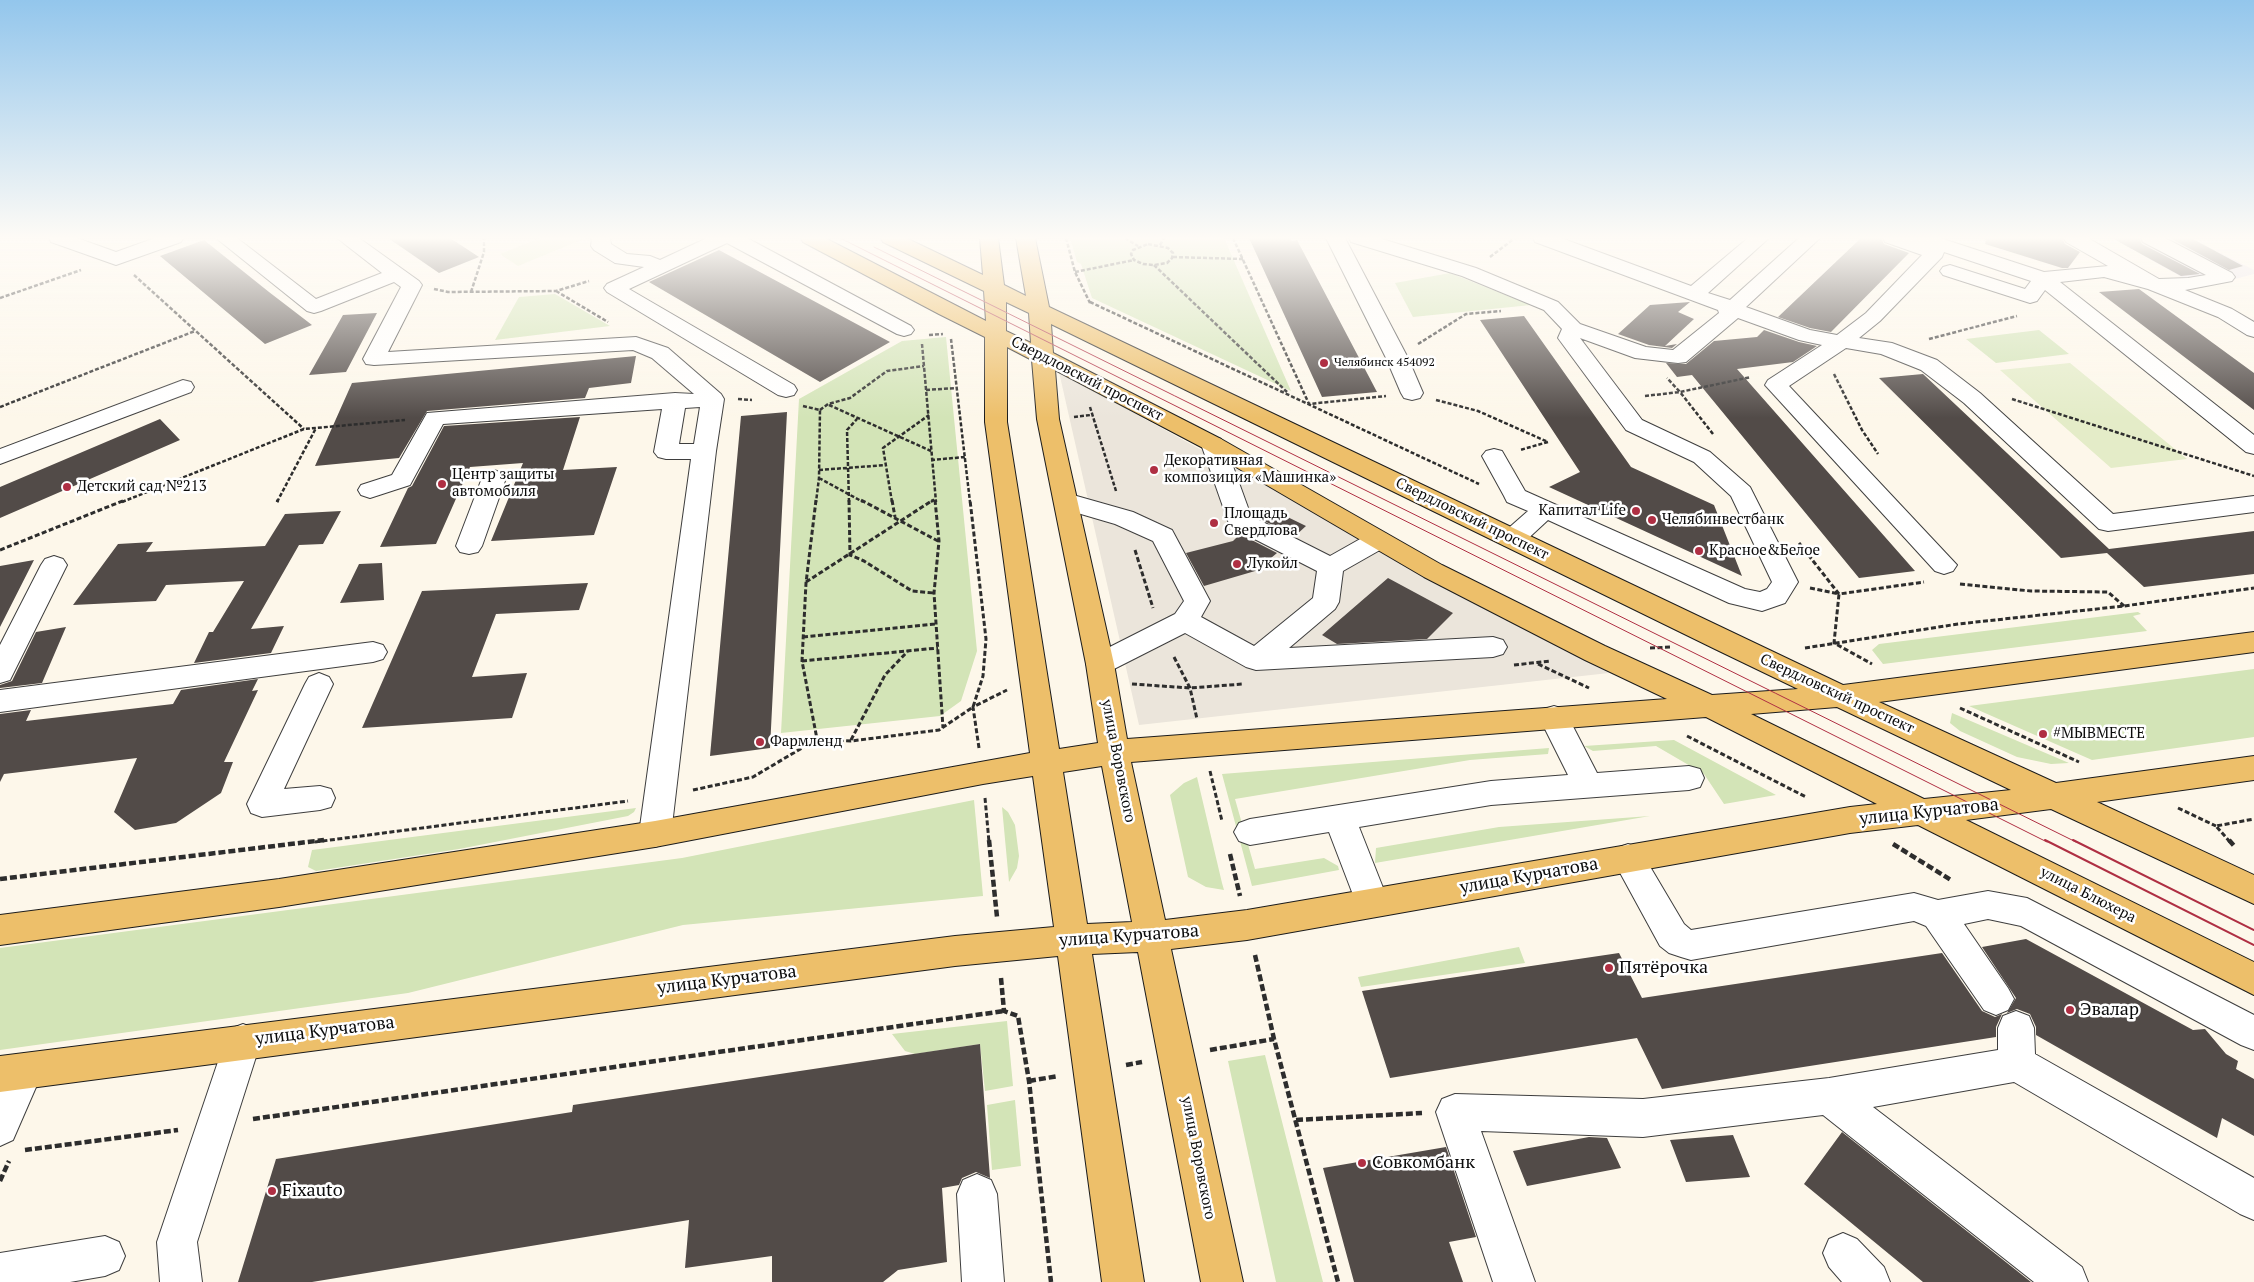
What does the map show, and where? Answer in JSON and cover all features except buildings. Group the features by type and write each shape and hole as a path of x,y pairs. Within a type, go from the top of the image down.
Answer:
{"main road":[{"name":"Свердловский проспект","path":"923,298 1042,355 1213,444 1433,571 1595,653 1707,705 1921,812"},
{"path":"994,298 996,422 1034,691 1123,1282"},
{"name":"Свердловский проспект","path":"1013,298 1725,642 2054,797"},
{"name":"улица Воровского","path":"1037,298 1048,419 1100,664 1114,752 1222,1282"},
{"path":"0,930 279,892 655,834 983,772 1114,752 1638,710 1842,696 2254,642"},
{"name":"улица Курчатова","path":"13,1073 243,1042 1000,947 1072,940 1153,936 1247,925 1850,820 2054,797 2254,768"},
{"path":"2054,797 2254,890"},
{"name":"улица Блюхера","path":"1921,812 2254,979"}],"street":[{"path":"302,298 314,307 345,298"},
{"path":"397,298 374,359 636,343 675,324"},
{"path":"631,298 792,397"},
{"path":"844,298 904,330"},
{"path":"1366,298 1397,358 1412,393"},
{"path":"1531,298 1551,306 1573,328 1643,353 1678,357 1730,314 1730,307 1741,298"},
{"path":"1705,298 1806,336 1823,353 1884,348 1908,355 1930,365 1972,398 2108,523 2254,504"},
{"path":"1891,298 1873,317 1776,385 1948,574"},
{"path":"2068,298 2254,447"},
{"path":"2189,298 2225,312 2254,332"},
{"path":"2225,312 2254,309"},
{"path":"1494,456 1516,496 1738,596 1762,602 1776,596 1785,582 1741,492 1702,457 1634,425 1569,338 1573,328"},
{"path":"636,343 660,353 713,399"},
{"path":"0,457 183,387"},
{"path":"370,490 401,480 435,418 674,400 713,399"},
{"path":"655,834 704,451 713,399"},
{"path":"674,400 666,452 704,451"},
{"path":"1213,444 1240,521 1331,567"},
{"path":"469,546 494,478"},
{"path":"1066,501 1124,518 1163,536 1197,601 1185,621 1100,664"},
{"path":"1512,539 1544,510"},
{"path":"1331,567 1378,540"},
{"path":"0,673 54,565"},
{"path":"1256,660 1326,602 1331,567"},
{"path":"1185,621 1256,660 1493,647"},
{"path":"0,701 373,652"},
{"path":"319,684 262,804 320,798"},
{"path":"1554,717 1588,785"},
{"path":"1250,832 1491,793 1689,778"},
{"path":"1340,818 1372,904"},
{"path":"1628,858 1672,935 1681,942 1691,945 1914,907 1938,914 1988,905 2027,913 2254,1033"},
{"path":"1938,914 2010,1030 2254,1200"},
{"path":"1514,1282 1455,1112 1644,1118 1829,1096 2010,1030"},
{"path":"181,1282 177,1242 243,1042"},
{"path":"11,1138 13,1073"},
{"path":"1829,1096 2067,1282"},
{"path":"977,1194 983,1282"},
{"path":"1843,1253 1868,1282"},
{"path":"0,1273 105,1256"}],"path":[{"path":"159,298 304,428"},
{"path":"567,298 615,327 638,336 636,343"},
{"path":"1189,298 1290,394"},
{"path":"1261,298 1309,404"},
{"path":"1884,348 1917,342 2027,314 2030,298"},
{"path":"1090,302 1290,394 1486,488"},
{"path":"1397,358 1466,314 1551,306"},
{"path":"0,407 196,331"},
{"path":"928,336 950,334"},
{"path":"922,344 939,541 934,593 943,728"},
{"path":"1643,353 1680,392 1716,438"},
{"path":"1614,399 1680,392 1823,353 1862,430 1883,462"},
{"path":"820,410 828,404 850,398 887,371 924,366"},
{"path":"926,390 957,388"},
{"path":"1309,404 1412,393 1478,411 1548,442 1494,456"},
{"path":"1972,398 2002,396 2254,476"},
{"path":"792,397 820,410"},
{"path":"713,399 757,400"},
{"path":"828,404 857,419 931,451"},
{"path":"817,739 802,661 806,583 819,478 820,410"},
{"path":"895,518 883,448 928,416"},
{"path":"0,550 304,428 435,418"},
{"path":"850,555 847,430 857,419"},
{"path":"276,502 317,427"},
{"path":"931,460 965,457"},
{"path":"819,470 886,465"},
{"path":"819,478 939,541"},
{"path":"806,583 936,498"},
{"path":"1796,540 1839,594 1834,643"},
{"path":"850,555 864,561 912,591 934,593"},
{"path":"1948,574 2031,591 2108,592 2124,606"},
{"path":"1785,582 1839,594 1927,582"},
{"path":"1798,644 1805,648 1958,624 2124,606 2254,588"},
{"path":"803,637 936,624"},
{"path":"1834,643 1913,687 2216,826 2239,852"},
{"path":"802,661 938,648"},
{"path":"851,741 885,676 908,651"},
{"path":"1538,664 1638,710 1850,820 1922,861 1988,905"},
{"path":"973,706 983,772 1000,947 1004,1011"},
{"path":"2216,826 2254,819"},
{"path":"11,1138 216,1125 1004,1011 1018,1016 1020,1026 1029,1081 1051,1282"},
{"path":"1296,1120 1455,1112"},
{"path":"0,1181 6,1166"}],"green space":[{"path":"519,298 562,298 610,326 495,340"},
{"path":"1092,298 1250,298 1291,391"},
{"path":"1403,298 1513,298 1531,305 1413,317"},
{"path":"2039,330 2069,354 1996,363 1966,339"},
{"path":"946,337 977,651 961,701 940,716 781,733 799,399 902,341"},
{"path":"2070,363 2187,459 2111,468 2000,370"},
{"path":"2138,612 2141,614 2133,616 2147,631 1883,664 1872,650 1879,644"},
{"path":"2254,669 2254,737 2092,760 1969,706"},
{"path":"1952,713 2069,763 2051,764 2017,757 1960,731 1950,723"},
{"path":"1674,740 1776,795 1724,804 1704,774 1656,746 1593,751 1584,746"},
{"path":"1549,748 1548,754 1470,760 1235,799 1255,869 1324,858 1338,866 1339,870 1252,886 1222,774"},
{"path":"1197,777 1224,890 1206,887 1188,877 1170,795 1184,783"},
{"path":"974,800 983,896 683,925 408,993 0,1050 0,948 682,858"},
{"path":"1002,807 1008,812 1015,825 1019,856 1017,868 1009,882"},
{"path":"636,808 628,816 459,849 316,871 308,867 312,850"},
{"path":"1650,816 1375,863 1376,848 1499,827"},
{"path":"1519,947 1525,963 1361,987 1358,977"},
{"path":"1007,1021 1013,1086 985,1091 980,1044 915,1054 905,1051 892,1034"},
{"path":"1265,1055 1323,1282 1276,1282 1228,1061"},
{"path":"1015,1100 1021,1166 992,1170 987,1105"}],"shaded area":[{"name":"Площадь Свердлова","path":"1059,372 1609,673 1139,725"}],"tram line":[{"path":"960,298 2047,842"},
{"path":"977,298 2076,842"},
{"path":"2045,840 2254,945"},
{"path":"2073,840 2254,930"}],"place":[{"name":"Челябинск 454092","path":"1324,363"},
{"name":"Декоративная композиция «Машинка»","path":"1154,470"},
{"name":"Центр защиты автомобиля","path":"442,484"},
{"name":"Детский сад №213","path":"67,487"},
{"name":"Капитал Life","path":"1636,511"},
{"name":"Челябинвестбанк","path":"1652,520"},
{"name":"Площадь Свердлова","path":"1214,523"},
{"name":"Красное&Белое","path":"1699,551"},
{"name":"Лукойл","path":"1237,564"},
{"name":"#МЫВМЕСТЕ","path":"2043,734"},
{"name":"Фармленд","path":"760,742"},
{"name":"Пятёрочка","path":"1609,968"},
{"name":"Эвалар","path":"2070,1010"},
{"name":"Совкомбанк","path":"1362,1163"},
{"name":"Fixauto","path":"272,1191"}]}
